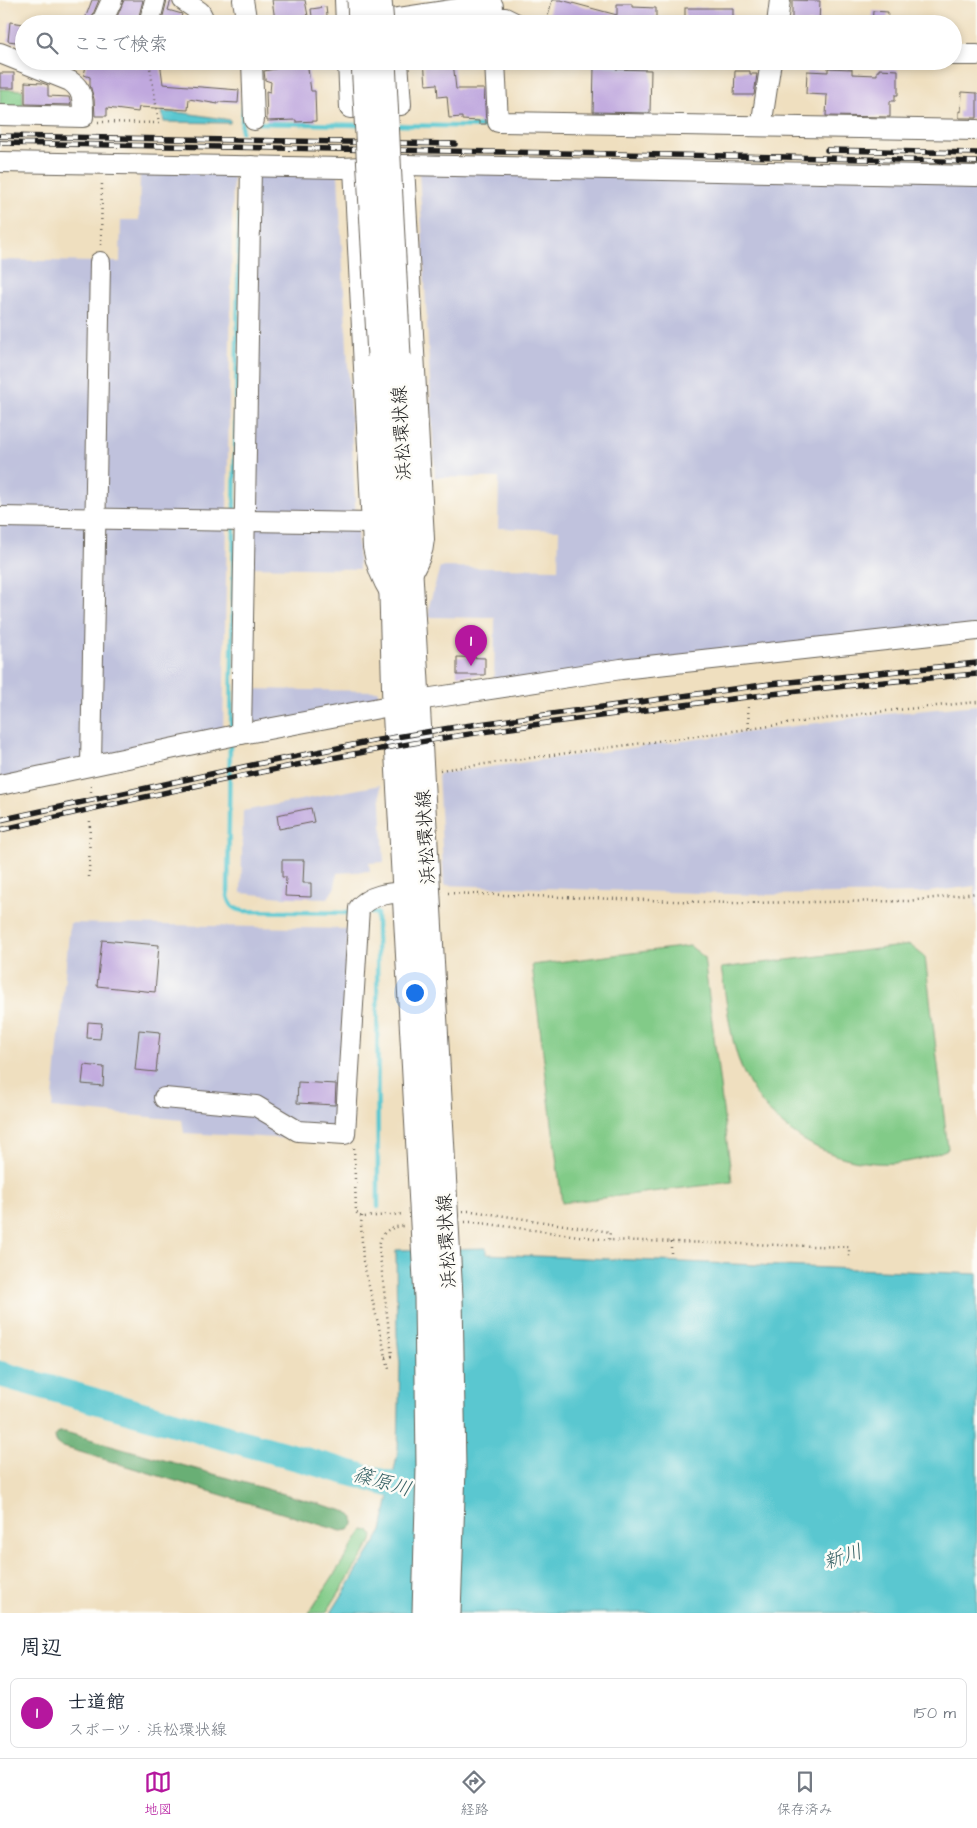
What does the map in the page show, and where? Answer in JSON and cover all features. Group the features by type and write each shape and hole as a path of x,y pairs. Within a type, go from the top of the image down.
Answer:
{"main road":[{"path":"360,0 361,15"},
{"path":"379,0 391,15"},
{"name":"浜松環状線","path":"365,70 410,577 407,703 434,1226 429,1412 429,1524 424,1613"},
{"name":"浜松環状線","path":"382,70 392,596 407,703 422,773 416,882"},
{"name":"浜松環状線","path":"434,1226 451,1326 453,1440 448,1613"}],"street":[{"path":"105,15 112,0"},
{"path":"151,15 155,0"},
{"path":"183,0 202,15"},
{"path":"244,0 246,15"},
{"path":"344,0 345,15"},
{"path":"778,15 780,0"},
{"path":"400,15 485,5 493,12"},
{"path":"0,53 15,59"},
{"path":"962,55 977,55"},
{"path":"0,115 82,117 83,100 77,85 42,70"},
{"path":"252,70 254,120"},
{"path":"348,70 350,108 401,105 399,70"},
{"path":"495,70 498,122 977,130"},
{"path":"763,126 770,70"},
{"path":"0,162 354,168 404,165 977,176"},
{"path":"404,165 424,539 423,550 410,577"},
{"path":"234,736 238,522 251,166"},
{"path":"354,168 372,523 376,563 381,578 392,596"},
{"path":"91,765 100,262"},
{"path":"0,517 372,523"},
{"path":"0,785 234,736 407,703 621,669 977,630"},
{"path":"164,1098 256,1106 298,1131 345,1134 359,908 363,903 416,882"}],"path":[{"path":"82,117 88,122 158,123 150,70"},
{"path":"100,262 102,164"},
{"path":"422,773 876,712 977,702"},
{"path":"748,707 748,729"},
{"path":"89,876 90,817"},
{"path":"416,882 732,903 908,901 977,893"},
{"path":"345,1134 354,1142 354,1207 356,1212 362,1216 434,1226 472,1211 610,1232 609,1240"},
{"path":"362,1216 363,1262 389,1369"},
{"path":"386,1357 392,1356 379,1240 389,1228 473,1222 609,1240 849,1247 849,1260"},
{"path":"671,1241 671,1253"}],"shaded area":[{"path":"593,70 652,70 651,120 592,119"},
{"path":"419,169 977,179 977,625 494,684 495,618 429,617 429,606 440,567 558,569 559,530 498,528 499,478 435,477"},
{"path":"140,171 233,172 227,518 102,516 104,262 120,262 121,220 139,220"},
{"path":"254,173 338,174 356,520 248,518"},
{"path":"0,260 97,262 93,512 0,514"},
{"path":"0,521 89,522 88,761 0,781"},
{"path":"227,525 223,733 95,759 99,526"},
{"path":"248,525 357,527 359,569 247,567"},
{"path":"245,689 378,691 378,704 244,729"},
{"path":"977,705 977,913 975,886 919,893 760,895 444,885 438,774 876,715"},
{"path":"380,785 384,862 369,863 370,871 337,873 335,887 328,898 282,897 241,893 243,811"},
{"path":"70,923 348,929 336,1141 184,1133 182,1120 52,1108"}],"green space":[{"path":"0,89 23,90 23,109 0,109"},
{"path":"910,945 925,957 948,1149 911,1161 879,1163 854,1160 830,1153 808,1142 787,1128 769,1111 754,1091 742,1069 734,1045 721,968"},
{"path":"690,946 704,957 732,1182 562,1203 532,965"},
{"path":"59,1432 65,1432 348,1512 354,1518 354,1525 349,1530 341,1531 60,1446 56,1443 55,1437"},
{"path":"363,1530 370,1531 373,1536 372,1541 326,1613 309,1613"}],"water":[{"path":"162,112 185,113 230,120 230,123 164,122"},
{"name":"新川","path":"486,1248 486,1254 977,1274 977,1613 331,1613 382,1531 398,1451 400,1364 397,1335 396,1250"}],"building":[{"path":"92,0 99,0 93,15 86,15"},
{"path":"124,0 143,0 139,15 118,15"},
{"path":"167,0 171,0 168,10 182,14 182,15 163,15"},
{"path":"272,0 305,0 308,15 274,15"},
{"path":"552,0 561,0 617,15 548,15"},
{"path":"792,0 820,1 819,15 792,15"},
{"path":"617,4 632,4 632,7 656,8 656,15 617,15"},
{"path":"326,7 327,15 312,15 311,9"},
{"path":"685,8 733,8 733,15 685,15"},
{"path":"873,11 888,12 888,15 873,15"},
{"path":"10,22 15,23 15,42 8,41"},
{"path":"85,70 161,70 163,84 239,90 238,103 218,102 218,104 189,99 188,110 139,107 138,112 107,108 107,116 95,116 90,77 84,75"},
{"path":"308,70 311,91 315,91 316,121 267,121 266,91 270,92 271,82 265,80 264,71"},
{"path":"425,70 454,70 456,89 484,89 486,124 479,124 479,121 462,120 462,117 449,118 447,96 438,97 437,84 426,85"},
{"path":"594,70 651,70 650,113 593,112"},
{"path":"828,70 852,70 852,74 877,75 879,70 898,70 898,95 895,95 895,101 890,101 890,117 826,116 827,95 806,94 807,71 828,72"},
{"path":"735,71 750,71 750,74 757,74 754,95 734,95"},
{"path":"0,73 14,73 14,88 0,88"},
{"path":"25,82 48,85 48,96 69,97 71,105 25,104"},
{"path":"962,92 977,93 977,118 959,118"},
{"path":"457,657 485,658 485,675 457,675"},
{"path":"311,808 314,822 279,829 277,815"},
{"path":"282,860 304,860 303,883 311,883 311,897 285,896 286,877 282,877"},
{"path":"102,940 159,945 155,992 97,986"},
{"path":"88,1022 102,1023 100,1039 87,1038"},
{"path":"139,1030 160,1032 156,1072 135,1070"},
{"path":"84,1065 104,1067 103,1086 82,1084"},
{"path":"298,1082 336,1084 335,1105 297,1103"}],"waterway":[{"path":"241,132 244,100"},
{"path":"258,123 360,125"},
{"path":"395,125 495,127"},
{"path":"234,515 240,179"},
{"path":"231,730 234,525"},
{"path":"230,740 228,896 231,904 243,911 349,913"},
{"path":"371,913 377,913 378,1207"},
{"name":"篠原川","path":"0,1374 425,1494"}],"railway":[{"path":"0,136 455,144"},
{"path":"0,143 977,162"},
{"path":"827,150 977,153"},
{"path":"0,820 257,764 450,728 770,684 977,663"},
{"path":"0,830 234,778 439,739 760,695 977,674"}],"place":[{"name":"士道館","path":"471,666"}]}
